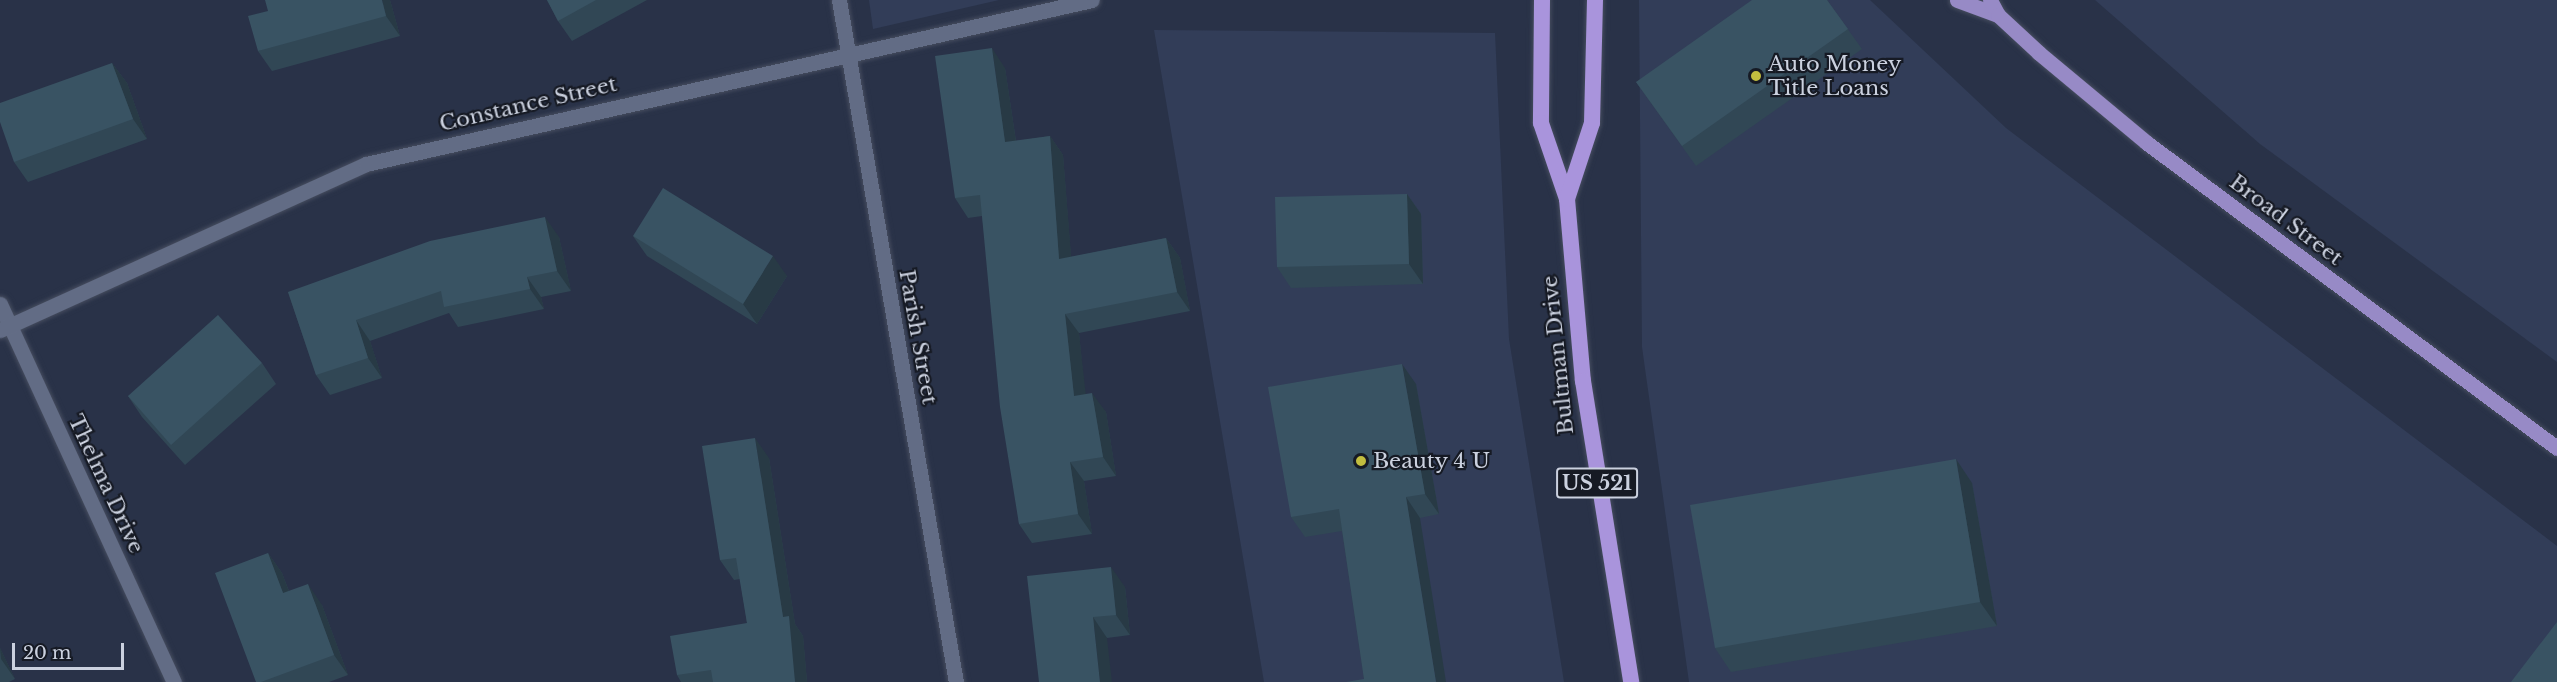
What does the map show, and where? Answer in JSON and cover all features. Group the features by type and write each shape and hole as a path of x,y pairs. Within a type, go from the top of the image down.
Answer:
{"highway":[{"name":"Bultman Drive","path":"1542,0 1541,123 1568,199 1582,381 1631,682"},
{"name":"Bultman Drive","path":"1568,199 1592,123 1595,0"}],"main road":[{"name":"Broad Street","path":"1957,0 1998,15 2147,142 2557,448"},
{"name":"Broad Street","path":"1990,0 1998,15"}],"street":[{"name":"Parish Street","path":"839,0 956,682"},
{"name":"Constance Street","path":"5,327 366,164 1092,0"},
{"name":"Thelma Drive","path":"0,304 5,327 174,682"}],"shaded area":[{"path":"869,0 999,0 873,29"},
{"path":"1639,0 1870,0 2006,128 2557,546 2557,682 1689,682 1642,347"},
{"path":"2095,0 2557,0 2557,362 2260,144"},
{"path":"1154,30 1495,33 1509,339 1564,682 1264,682"}],"building":[{"path":"265,0 382,0 386,16 258,51 248,16 268,11"},
{"path":"547,0 596,0 558,21"},
{"name":"Auto Money Title Loans","path":"1752,0 1827,0 1848,29 1682,146 1636,82"},
{"path":"992,48 1005,142 1050,136 1059,259 1166,238 1177,292 1065,314 1074,396 1092,393 1103,457 1070,462 1078,514 1019,524 1000,407 980,195 955,198 935,56"},
{"path":"112,63 133,119 14,162 0,122 0,103"},
{"path":"663,188 773,256 743,304 633,236"},
{"path":"1407,194 1409,264 1277,267 1275,197"},
{"path":"545,217 557,271 527,277 530,289 444,307 441,291 356,320 368,358 316,375 288,292 430,241"},
{"path":"218,315 262,363 171,445 128,396"},
{"path":"1402,364 1425,494 1406,497 1436,682 1346,682 1364,679 1339,509 1291,517 1268,387"},
{"path":"755,438 783,617 789,616 795,682 713,682 711,670 677,675 670,636 747,623 736,558 720,560 702,446"},
{"path":"1956,459 1980,602 1715,648 1690,505"},
{"path":"268,553 283,593 308,584 334,655 256,682 215,573"},
{"path":"1111,567 1116,615 1093,617 1100,682 1039,682 1027,576"},
{"path":"2557,622 2557,682 2511,682"}],"place":[{"name":"Auto Money Title Loans","path":"1756,76"},
{"name":"Beauty 4 U","path":"1361,461"}]}
